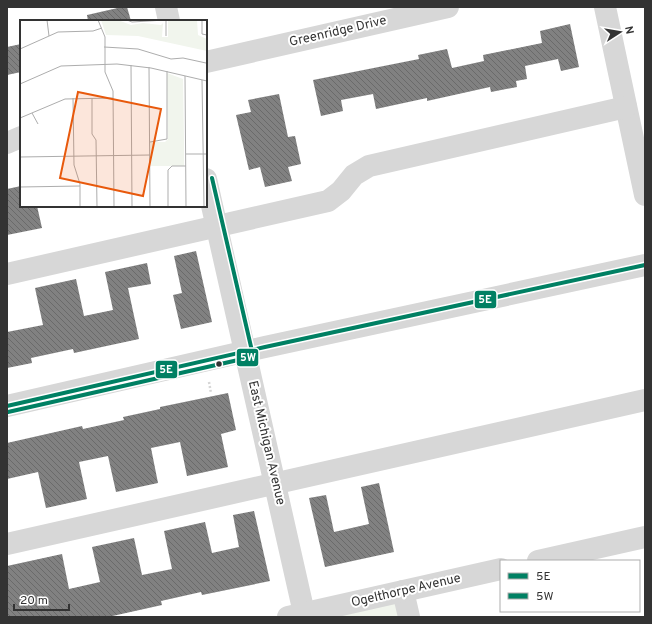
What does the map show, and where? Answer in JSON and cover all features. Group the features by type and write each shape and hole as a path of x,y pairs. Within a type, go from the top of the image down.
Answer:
{"street":[{"path":"166,7 169,20"},
{"name":"Greenridge Drive","path":"207,62 448,7"},
{"path":"605,7 645,194"},
{"path":"7,274 328,201 341,191 354,175 369,166 626,107"},
{"path":"7,143 20,137"},
{"name":"East Michigan Avenue","path":"207,183 275,483 296,615"},
{"path":"7,406 645,265"},
{"path":"7,544 645,400"},
{"path":"542,560 645,537"},
{"name":"Ogelthorpe Avenue","path":"296,615 500,569"},
{"path":"403,592 409,617"}],"path":[{"path":"209,382 211,393"}],"shaded area":[{"path":"400,597 405,617 311,617"}],"building":[{"path":"127,7 131,20 88,20 87,15"},
{"path":"570,24 579,67 561,71 558,59 525,66 527,79 516,81 517,87 491,92 490,87 427,101 427,98 376,109 373,94 341,100 343,111 321,116 313,80 419,59 418,55 447,49 452,68 484,61 483,55 542,43 540,31"},
{"path":"20,44 20,72 7,75 7,47"},
{"path":"279,94 288,137 295,136 301,164 288,167 292,181 265,187 260,167 249,170 236,115 251,112 248,100"},
{"path":"20,186 20,207 37,207 42,228 7,235 7,189"},
{"path":"196,251 212,322 181,329 173,295 182,293 174,256"},
{"path":"147,263 151,284 128,288 139,339 74,353 73,349 31,358 32,363 7,368 7,332 43,325 35,288 76,279 84,316 113,310 105,272"},
{"path":"228,393 236,430 221,434 228,467 187,476 180,442 151,448 158,483 116,492 108,456 79,462 87,499 46,508 38,472 7,479 7,443 82,426 83,429 124,420 123,417 160,409 160,407"},
{"path":"379,483 394,552 325,567 309,498 326,495 334,532 369,524 361,487"},
{"path":"254,511 270,581 202,595 201,592 161,601 162,605 108,617 7,617 7,566 62,554 69,589 100,582 92,547 134,538 142,575 172,569 164,531 205,522 212,553 239,547 233,515"}],"transit line":[{"name":"5W","path":"8,412 247,358 250,356 252,351 212,178"},
{"name":"5E","path":"7,406 265,347 645,265"}]}
